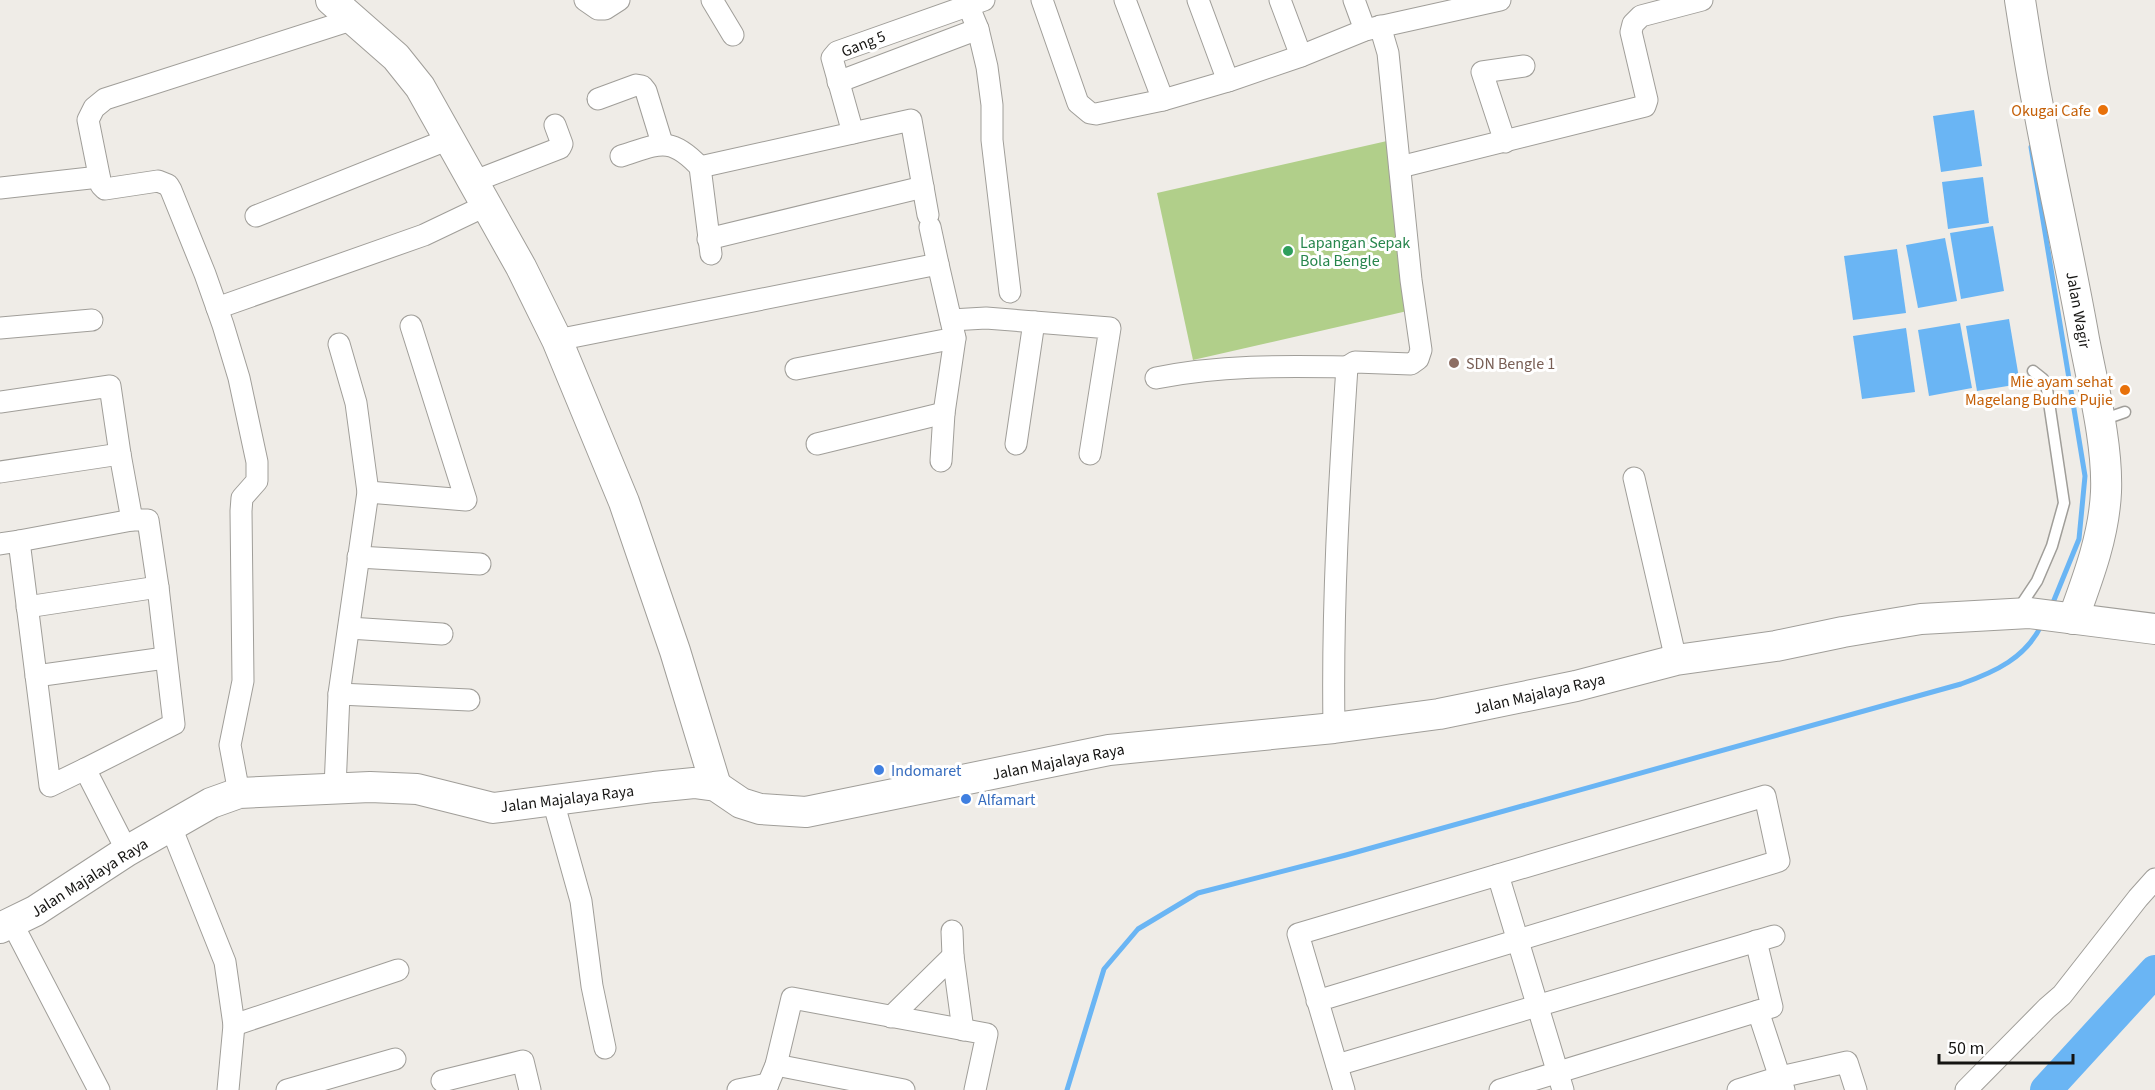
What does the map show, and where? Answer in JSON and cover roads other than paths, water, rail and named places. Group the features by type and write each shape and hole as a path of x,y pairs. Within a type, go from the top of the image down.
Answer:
{"street":[{"path":"331,0 396,57 420,87 481,193 557,340 624,502 675,651 716,786"},
{"path":"585,0 598,9 605,9 619,0"},
{"path":"712,0 733,35"},
{"path":"1042,0 1075,96 1083,108 1096,114 1163,100 1228,81 1373,28 1500,0"},
{"path":"1125,0 1163,100"},
{"path":"1198,0 1228,81"},
{"path":"1280,0 1301,56"},
{"path":"1156,378 1195,370 1347,367 1355,362 1411,364 1416,362 1421,354 1420,332 1411,280 1388,53 1354,0"},
{"path":"1400,167 1645,106 1647,100 1631,32 1633,24 1641,16 1702,0"},
{"name":"Jalan Wagir","path":"2020,0 2040,117 2072,270 2112,417 2102,525 2095,556 2067,618"},
{"path":"973,2 987,67 992,105 992,140 1010,292"},
{"name":"Gang 5","path":"853,133 832,58 837,52 973,2"},
{"path":"239,793 231,745 243,681 241,511 242,498 257,481 257,462 238,378 217,308 168,185 158,181 105,189 99,177 88,120 90,112 99,102 172,76 354,19"},
{"path":"838,82 978,29"},
{"path":"1505,142 1482,72 1524,66"},
{"path":"598,99 636,85 642,86 646,91 662,143"},
{"path":"700,167 911,120 929,221 953,329 940,461"},
{"path":"217,308 424,234 481,193 560,148 562,144 555,125"},
{"path":"256,216 449,139"},
{"path":"621,156 662,143 683,151 700,167 709,246 923,187"},
{"path":"0,188 99,177"},
{"path":"557,340 938,264"},
{"path":"796,369 953,329 986,318 1110,328 1090,454"},
{"path":"0,328 92,320"},
{"path":"1016,444 1034,322"},
{"path":"368,492 466,500 411,326"},
{"path":"335,788 339,694 368,492 356,403 339,344"},
{"path":"1334,728 1333,638 1347,367"},
{"path":"0,402 110,386 132,520"},
{"path":"817,444 944,413"},
{"path":"0,472 120,454"},
{"path":"1634,478 1676,660"},
{"path":"132,520 148,520 174,724 50,786 27,607 10,542 132,520"},
{"path":"358,557 480,564"},
{"path":"27,607 158,587"},
{"name":"Jalan Majalaya Raya","path":"6,926 35,911 127,852 211,803 239,793 335,788 417,789 492,808 676,784 716,786 741,803 760,810 806,812 1109,750 1334,728 1439,714 1505,702 1676,660 1776,646 1921,619 2022,613 2154,632"},
{"path":"349,628 442,634"},
{"path":"36,676 165,658"},
{"path":"339,694 469,700"},
{"path":"86,769 127,852"},
{"path":"1317,1001 1779,861 1765,796 1298,934 1317,1001 1344,1090"},
{"path":"553,801 581,901 592,986 605,1048"},
{"path":"171,827 225,962 234,1025 228,1090"},
{"path":"1498,875 1560,1081"},
{"path":"1966,1090 2062,995 2155,879"},
{"path":"6,926 99,1090"},
{"path":"952,931 963,1030"},
{"path":"1336,1065 1765,938 1772,1007 1560,1081 1500,1090"},
{"path":"891,1017 953,956"},
{"path":"234,1025 398,970"},
{"path":"770,1080 792,998 987,1034 975,1090"},
{"path":"1758,1011 1782,1084"},
{"path":"287,1090 395,1059"},
{"path":"442,1081 523,1061 530,1090"},
{"path":"1738,1090 1782,1084 1847,1062 1856,1090"},
{"path":"738,1090 770,1080 904,1090"}],"lane":[{"path":"2022,613 2056,535 2064,503 2047,389 2043,380 2033,372"}],"water":[{"path":"1974,110 1982,166 1941,172 1933,116"},
{"path":"1983,177 1989,223 1948,229 1942,182"},
{"path":"1993,226 2004,291 1961,299 1950,233"},
{"path":"1945,238 1957,301 1918,308 1906,245"},
{"path":"1897,249 1906,313 1853,320 1844,256"},
{"path":"2009,319 2020,384 1977,391 1966,326"},
{"path":"1960,323 1972,388 1929,396 1918,330"},
{"path":"1906,328 1915,392 1862,399 1853,336"}],"waterway":[{"path":"2031,147 2085,476 2079,539 2052,605"},
{"path":"1067,1090 1104,969 1138,929 1198,893 1346,855 1961,684 1997,669 2018,655 2035,636 2042,624"},
{"path":"2046,1090 2155,971"}],"place":[{"name":"Okugai Cafe","path":"2103,110"},
{"name":"Lapangan Sepak Bola Bengle","path":"1288,251"},
{"name":"SDN Bengle 1","path":"1454,363"},
{"name":"Mie ayam sehat Magelang Budhe Pujie","path":"2125,390"},
{"name":"Indomaret","path":"879,770"},
{"name":"Alfamart","path":"966,799"}]}
